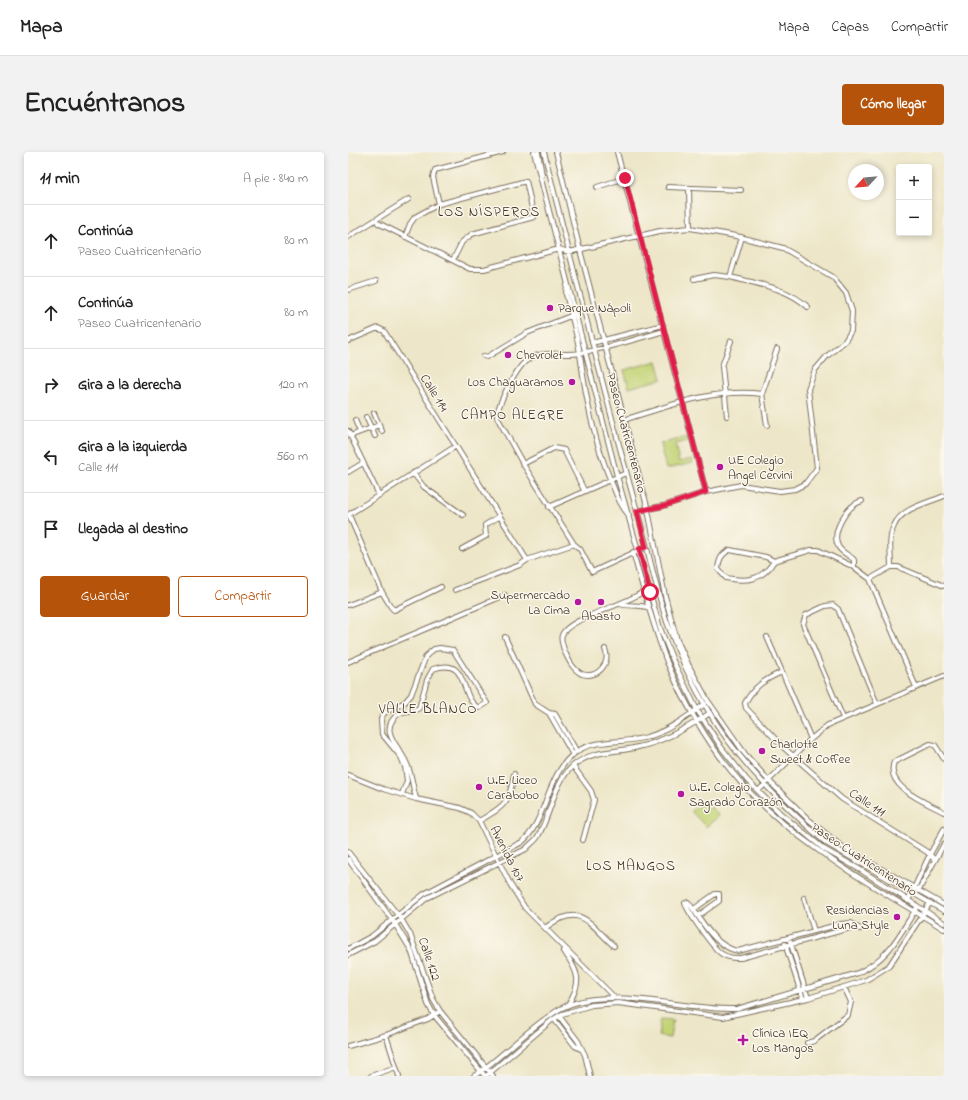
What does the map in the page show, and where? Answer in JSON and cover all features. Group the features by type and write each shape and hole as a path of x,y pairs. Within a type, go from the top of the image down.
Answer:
{"street":[{"path":"439,204 433,177 435,170 503,152"},
{"path":"484,356 487,357 542,326 573,315 566,294 567,282 534,152"},
{"path":"538,152 542,167 542,183"},
{"name":"Paseo Cuatricentenario","path":"544,152 626,473 667,620 677,646 700,691 766,782 808,819 840,845 944,905"},
{"name":"Paseo Cuatricentenario","path":"556,152 648,510 660,577 677,640 710,714 742,759 826,843 912,891 944,911"},
{"path":"618,152 664,331 684,402 706,492"},
{"path":"597,187 625,178"},
{"path":"405,237 410,224 415,217 439,204 522,181 528,184 534,217 472,234 462,242 453,260"},
{"path":"668,187 741,190"},
{"path":"689,189 690,228"},
{"path":"348,237 410,199"},
{"path":"378,223 470,269 484,269 559,249 569,252 660,231 690,228 783,248 833,277 846,293 852,311 851,330 845,341 827,356 815,370 808,389 817,468 805,484 795,489 780,491 741,485 706,492 648,510 637,511"},
{"path":"730,277 742,238"},
{"path":"694,279 714,275 730,277 786,292 799,299 808,307"},
{"path":"348,290 376,281"},
{"name":"Paseo Cuatricentenario","path":"573,315 585,352 617,476 665,641 698,721 724,762 766,808 799,836 859,877 923,914 944,923"},
{"name":"Paseo Cuatricentenario","path":"573,315 590,421 610,479 623,509 629,515"},
{"path":"592,343 663,325"},
{"name":"Calle 114","path":"348,341 378,328 384,331 527,560"},
{"path":"646,547 592,572 580,549 574,544 549,507 523,464 498,421 497,413 499,406 521,365 529,358 544,354 585,352 664,331"},
{"path":"727,416 722,366 731,341"},
{"path":"767,425 762,394 777,349"},
{"path":"624,420 684,402 725,393 747,392 762,394"},
{"path":"374,414 382,431"},
{"path":"366,417 375,436"},
{"path":"355,420 360,432"},
{"path":"350,436 379,424"},
{"path":"348,431 379,495"},
{"path":"441,587 394,610 390,607 348,515 456,446"},
{"path":"523,464 554,448 560,448 564,450 584,490"},
{"path":"348,472 363,463"},
{"path":"413,473 424,486 463,515"},
{"path":"549,507 584,490 626,473"},
{"path":"891,567 891,536 894,526 899,518 907,512 944,496"},
{"path":"854,567 854,560 838,546 835,539 836,531 840,523 850,511 862,501"},
{"path":"462,549 486,536 485,525 500,516"},
{"path":"455,590 520,565 527,560 574,544"},
{"path":"774,561 766,557 730,550 721,557 718,569 726,578 752,580 766,570 774,561 811,550 818,550 854,567 870,579 916,687"},
{"name":"Paseo Cuatricentenario","path":"633,552 649,608 665,655 695,711 702,718 721,747 758,791 780,813 824,849 859,869 908,901 916,909"},
{"path":"870,579 891,567 898,567 944,586"},
{"path":"605,649 607,660 604,667 592,674 583,674 574,668 568,658 561,642 562,635 571,624 620,604 644,591"},
{"path":"348,605 382,592"},
{"path":"348,662 505,595"},
{"path":"620,604 625,606 635,604 649,608"},
{"path":"843,718 804,624 806,615 825,606 832,605 838,609 877,704"},
{"path":"505,637 535,704 557,716 575,753"},
{"path":"767,637 811,739"},
{"path":"677,640 677,646"},
{"path":"665,641 665,655"},
{"path":"402,794 407,782 405,767 401,757 386,740 381,729 381,719 384,713 408,698 416,685 426,656 434,650 450,649 457,654 468,676 484,696 487,703 480,708 474,704 461,675 453,669 445,666 433,669 427,680 419,708 415,711 403,712 391,721 389,729 395,745 406,761 416,798"},
{"name":"Calle 111","path":"782,672 762,681 745,702 746,708 794,756 842,799 930,854 935,860"},
{"path":"758,791 811,739 828,725 944,676"},
{"path":"416,685 425,688"},
{"path":"348,949 372,936 397,914 424,894 522,842 530,835 551,785 560,770 575,753 601,743 649,737 705,704"},
{"path":"348,955 376,941 427,898 526,849 536,839 558,788 573,766 585,758 604,751 637,748 653,743 710,714"},
{"path":"720,727 721,721"},
{"path":"381,729 389,729"},
{"path":"944,759 935,745 930,744 894,762 892,768 893,777 900,786 944,812"},
{"path":"573,766 590,791 594,800 583,840"},
{"path":"478,821 503,806 511,789 514,774"},
{"name":"Avenida 107","path":"348,775 402,794 471,812 478,821 497,855 510,884 525,908 614,997"},
{"path":"407,782 412,783"},
{"path":"908,901 930,854 944,829"},
{"path":"917,894 944,844"},
{"name":"Calle 122","path":"348,852 401,919 416,949 427,985 440,1012 492,1074"},
{"name":"Calle 122","path":"348,859 392,919 411,950 428,1004 434,1015 485,1076"},
{"path":"859,869 859,877"},
{"path":"694,909 715,894 719,894 720,901 698,916"},
{"path":"804,898 814,931"},
{"path":"854,927 741,958 730,957 721,954 713,946 685,903 688,902 694,909 718,942 730,950 746,950 847,923 851,923 854,927 860,929"},
{"path":"485,1076 492,1074 554,1019 592,1004 618,1003 723,1017 808,998 866,980 889,966 930,903"},
{"path":"474,1076 486,1068 549,1016 567,1006 588,999 614,997 716,1010 737,1009 841,979 873,966 885,956 916,909"},
{"path":"923,914 944,929"},
{"path":"545,928 563,916 576,915 583,918 614,946"},
{"path":"789,938 803,990 803,999"},
{"path":"784,940 803,990 808,998"},
{"path":"560,944 577,973 578,982 575,995 567,1006"},
{"path":"807,1043 814,1041 848,1015 851,1002 844,987"},
{"path":"348,1046 386,1035 440,1012"},
{"path":"559,1016 582,1049 590,1076"},
{"path":"554,1019 575,1046 582,1049"},
{"path":"386,1035 399,1076"},
{"path":"371,1076 396,1067"}],"green space":[{"path":"657,361 662,379 629,388 624,370"},
{"path":"687,437 688,441 675,444 679,462 692,459 693,463 666,469 660,444"},
{"path":"705,800 719,816 706,827 691,811"},
{"path":"661,1019 673,1020 670,1038 658,1036"}],"place":[{"name":"Parque Nápoli","path":"550,308"},
{"name":"Chevrolet","path":"508,355"},
{"name":"Los Chaguaramos","path":"572,382"},
{"name":"UE Colegio Angel Cervini","path":"720,467"},
{"name":"Supermercado La Cima","path":"578,602"},
{"name":"Abasto","path":"601,602"},
{"name":"Charlotte Sweet & Coffee","path":"762,751"},
{"name":"U.E. Liceo Carabobo","path":"479,787"},
{"name":"U.E. Colegio Sagrado Corazón","path":"681,794"},
{"name":"Residencias Luna Style","path":"897,917"},
{"name":"Clínica IEQ Los Mangos","path":"743,1040"}],"district":[{"name":"LOS NÍSPEROS","path":"489,212"},
{"name":"CAMPO ALEGRE","path":"513,415"},
{"name":"VALLE BLANCO","path":"428,709"},
{"name":"LOS MANGOS","path":"631,866"}],"route":[{"path":"625,178 706,492 664,506 637,511 646,547 639,549 650,592"}]}
